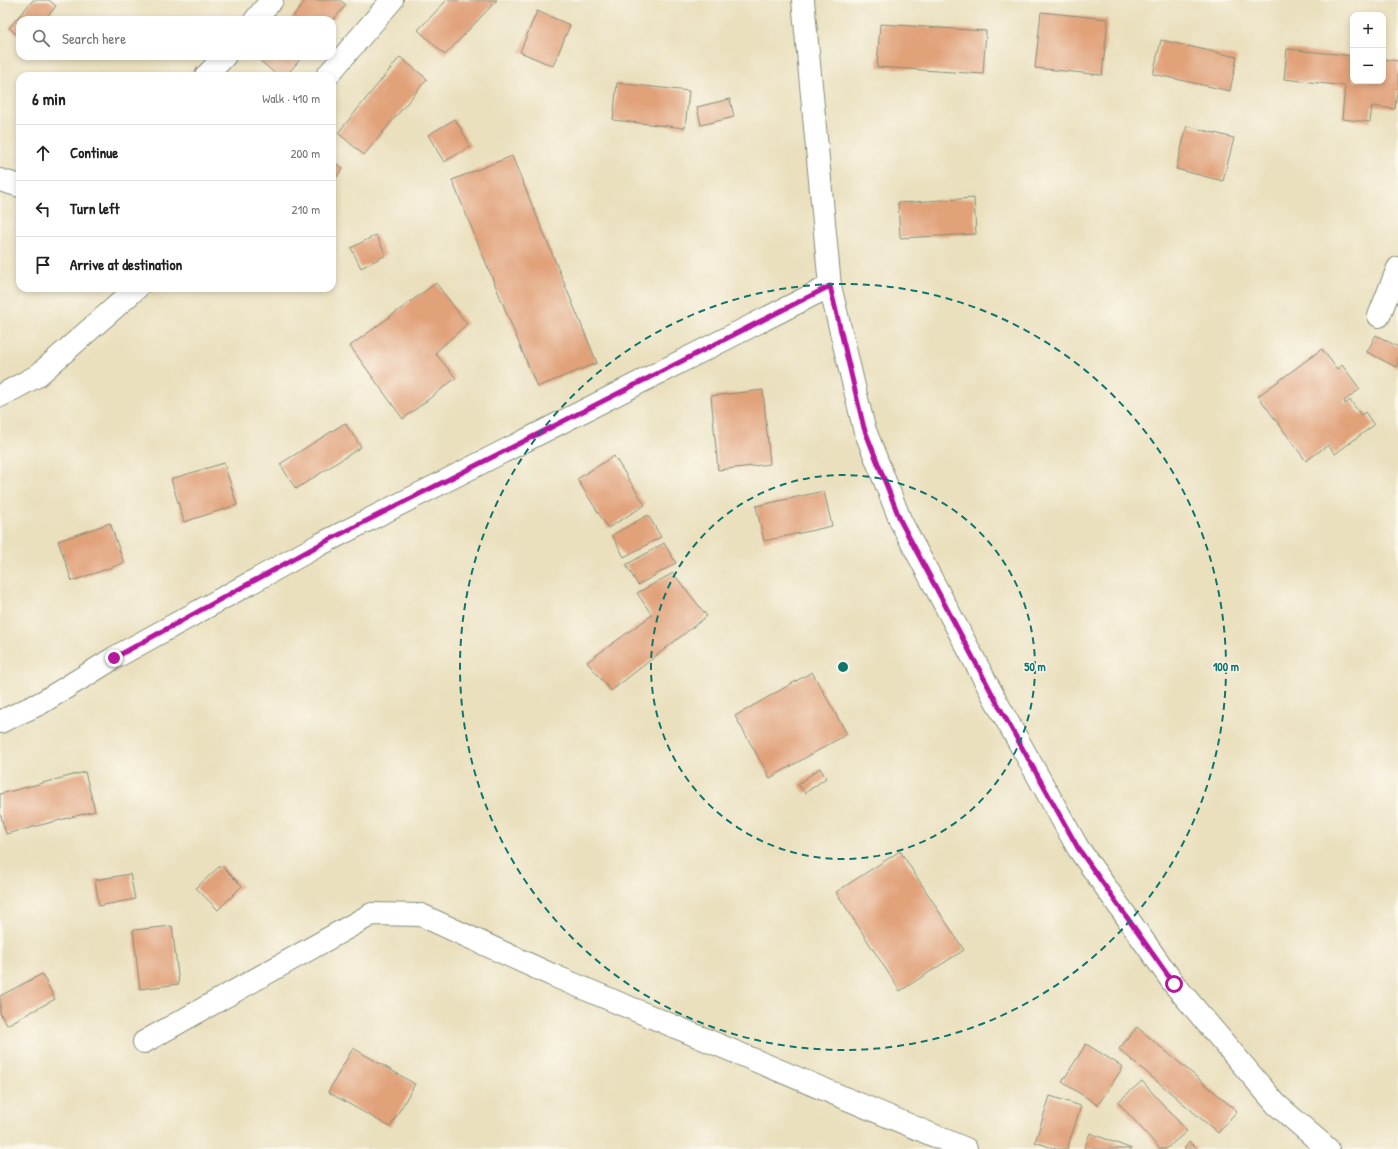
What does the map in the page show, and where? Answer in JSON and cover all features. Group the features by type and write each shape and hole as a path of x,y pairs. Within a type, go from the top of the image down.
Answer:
{"street":[{"path":"258,16 272,0"},
{"path":"330,72 392,0"},
{"path":"803,0 830,286 864,428 901,522 993,694 1078,848 1174,984 1276,1104 1328,1149"},
{"path":"210,72 221,60"},
{"path":"0,180 16,185"},
{"path":"1379,316 1398,268"},
{"path":"0,722 41,703 114,658 319,545 830,286"},
{"path":"0,396 37,376 132,292"},
{"path":"144,1042 372,914 421,916 552,975 966,1149"}],"building":[{"path":"33,0 49,0 56,6 47,16 19,16"},
{"path":"306,0 340,0 346,5 336,17 293,16"},
{"path":"447,0 497,0 445,55 418,30"},
{"path":"537,11 570,25 553,66 520,52"},
{"path":"1041,12 1108,19 1102,75 1035,68"},
{"path":"16,20 16,34 9,28"},
{"path":"880,24 986,31 983,74 877,67"},
{"path":"1161,40 1237,57 1230,91 1153,74"},
{"path":"1287,49 1350,56 1350,84 1386,84 1386,59 1398,61 1398,91 1395,109 1372,106 1370,122 1342,119 1345,86 1284,79"},
{"path":"400,57 427,79 364,155 338,133"},
{"path":"259,60 300,60 289,72 273,72"},
{"path":"617,83 689,91 685,128 613,120"},
{"path":"730,99 734,117 701,125 697,107"},
{"path":"455,119 471,146 444,162 428,135"},
{"path":"1187,126 1234,138 1223,181 1176,169"},
{"path":"512,156 597,363 537,387 452,180"},
{"path":"336,164 343,168 336,178"},
{"path":"974,198 976,234 900,238 898,203"},
{"path":"376,235 386,255 361,268 351,248"},
{"path":"436,283 467,324 435,353 456,378 403,419 350,346"},
{"path":"1376,335 1398,347 1398,363 1396,367 1367,352"},
{"path":"1322,349 1337,369 1342,365 1360,389 1344,401 1345,404 1350,400 1361,415 1365,412 1374,425 1335,454 1328,445 1306,461 1258,396"},
{"path":"763,390 770,464 718,470 711,396"},
{"path":"345,423 361,447 296,489 280,464"},
{"path":"614,456 645,505 608,528 577,479"},
{"path":"224,463 237,505 184,522 171,479"},
{"path":"824,491 832,526 764,541 756,506"},
{"path":"648,515 661,537 624,557 612,535"},
{"path":"110,523 124,563 72,581 58,541"},
{"path":"664,543 676,563 638,585 626,565"},
{"path":"673,573 707,616 611,691 587,662 652,615 637,593"},
{"path":"812,672 847,734 770,778 735,716"},
{"path":"820,768 826,778 805,793 798,784"},
{"path":"85,772 95,811 6,834 0,813 0,794"},
{"path":"900,851 964,950 900,991 836,892"},
{"path":"221,865 242,886 218,910 196,888"},
{"path":"130,874 135,899 99,906 95,880"},
{"path":"172,926 179,984 140,989 133,930"},
{"path":"42,974 55,999 7,1025 0,1013 0,996"},
{"path":"1137,1027 1237,1111 1218,1133 1119,1049"},
{"path":"1086,1044 1123,1067 1098,1105 1062,1082"},
{"path":"353,1048 415,1084 390,1127 328,1092"},
{"path":"1142,1081 1187,1131 1166,1149 1160,1149 1118,1102"},
{"path":"1050,1096 1081,1106 1067,1149 1056,1149 1035,1142"},
{"path":"1090,1133 1132,1149 1084,1149"},
{"path":"1189,1142 1198,1149 1184,1149"}],"route":[{"path":"114,658 319,545 830,286 864,428 901,522 996,701 1078,848 1174,984"}]}
